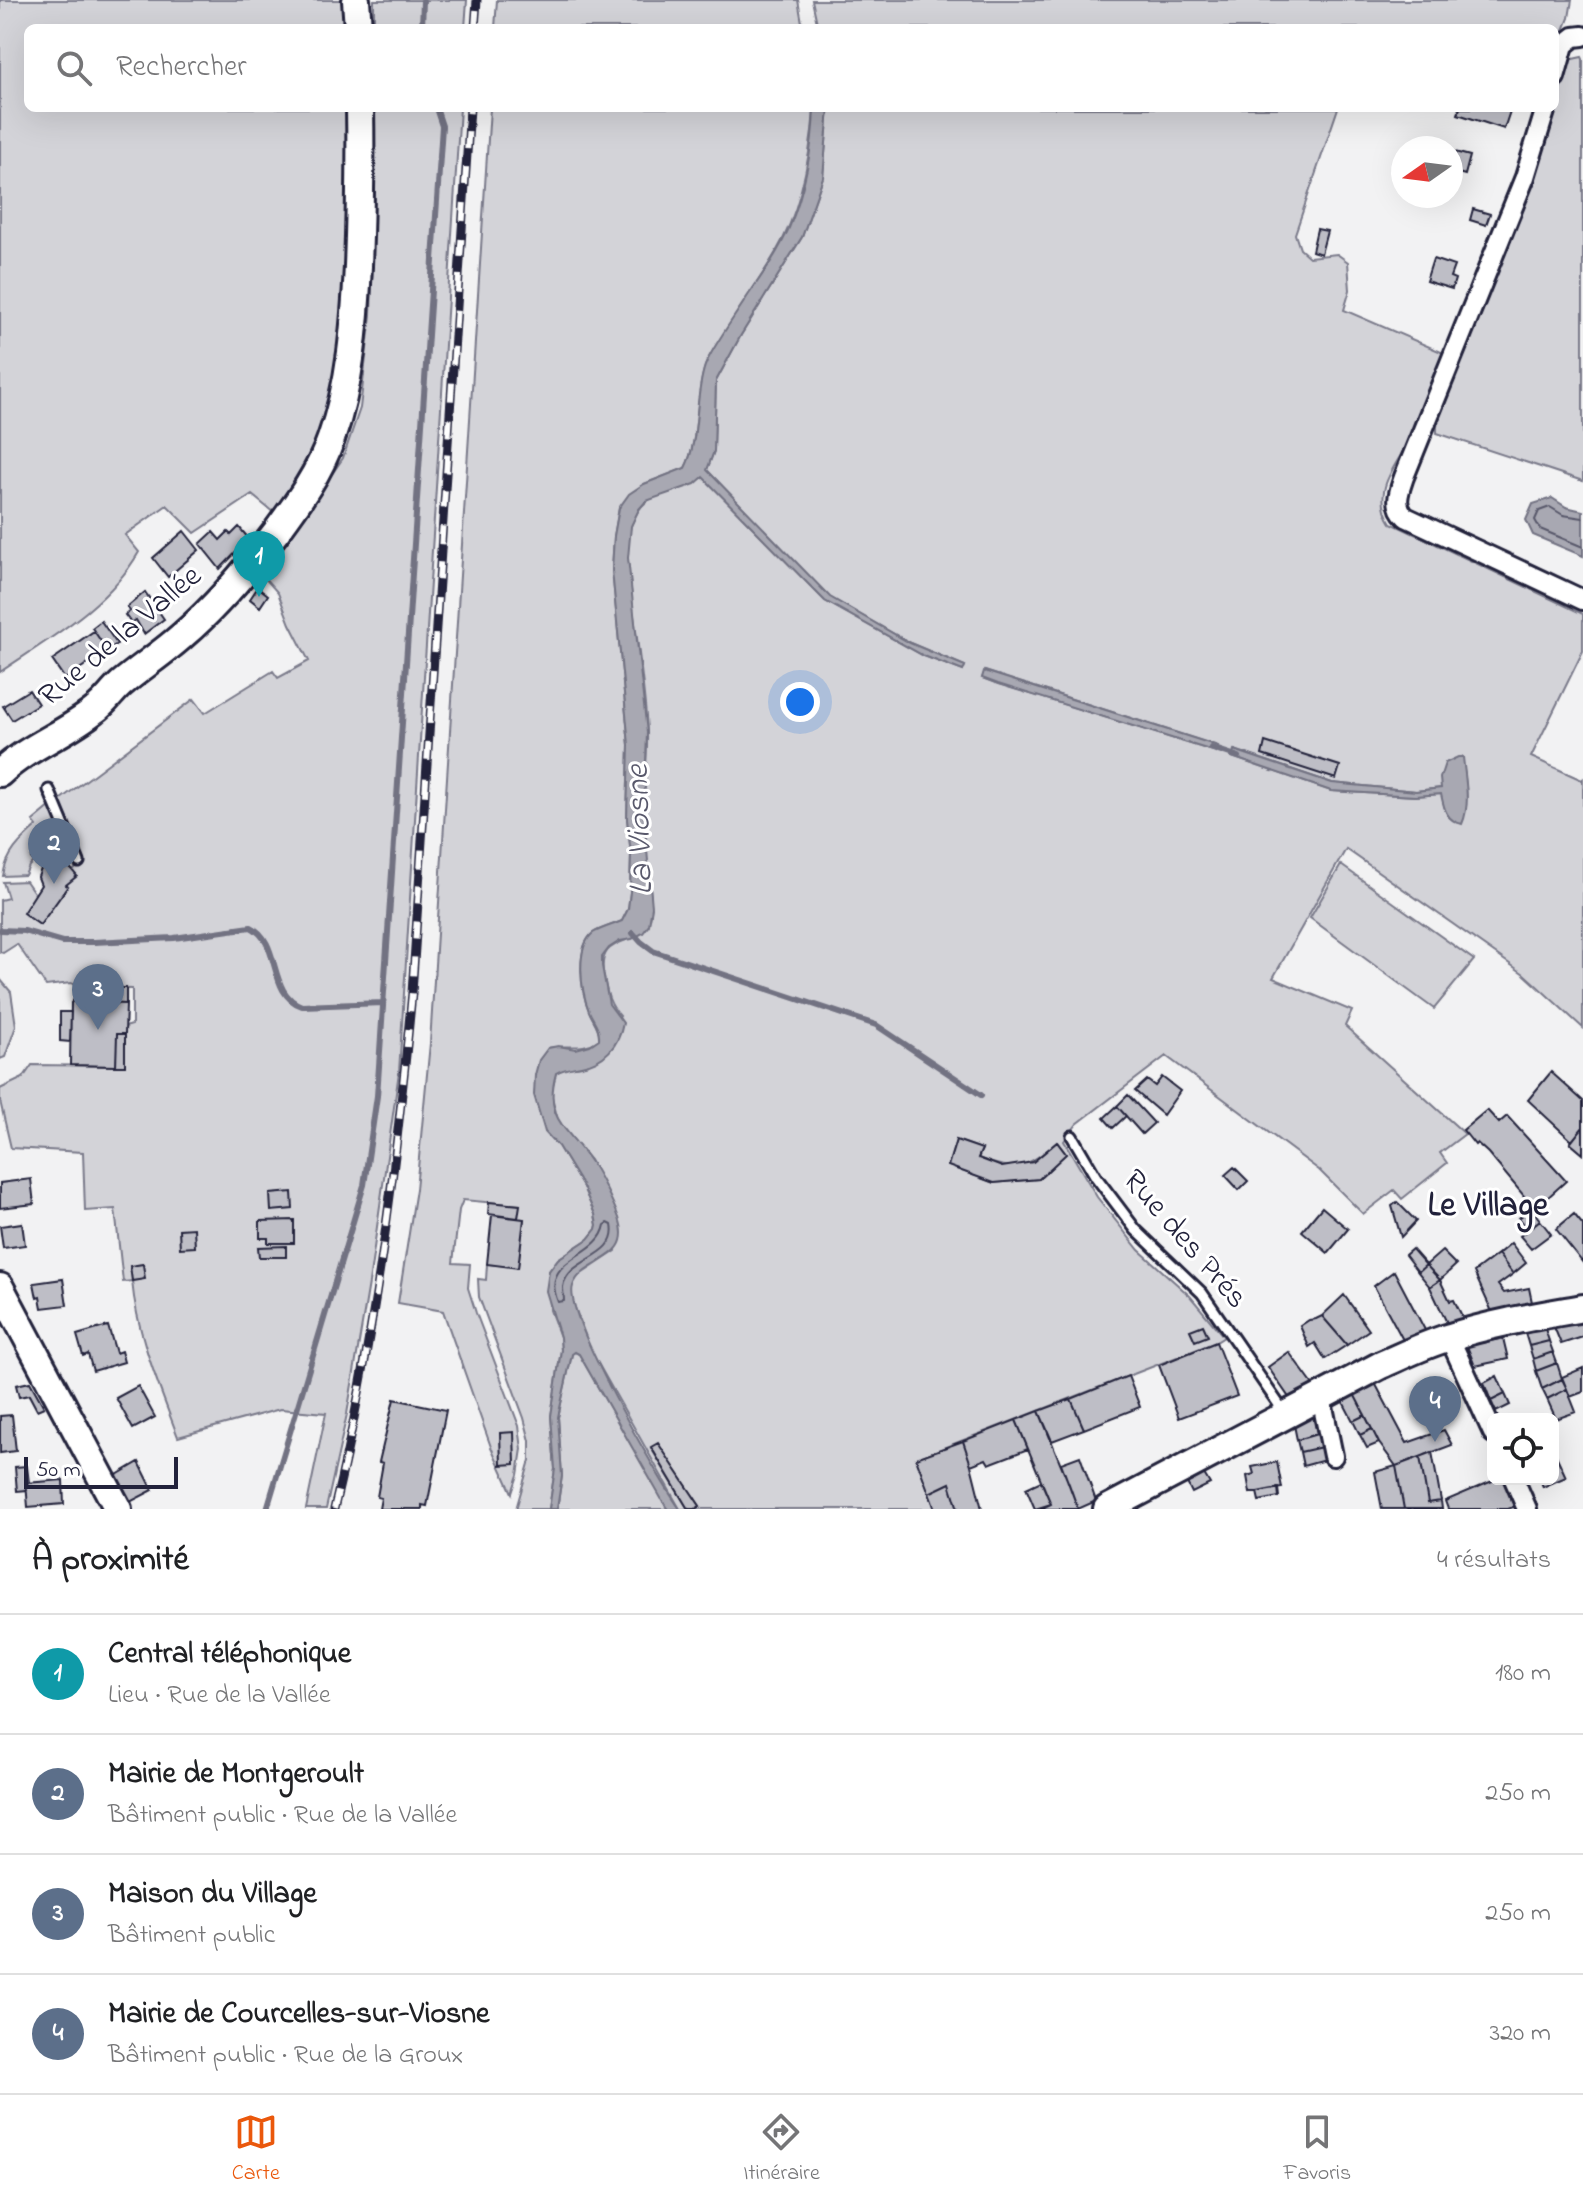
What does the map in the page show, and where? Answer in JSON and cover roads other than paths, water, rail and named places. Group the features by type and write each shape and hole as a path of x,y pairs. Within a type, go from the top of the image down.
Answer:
{"main road":[{"path":"356,0 358,24"},
{"name":"Rue de la Vallée","path":"0,773 40,743 62,734 97,709 118,687 198,621 251,565 307,490 321,463 344,397 356,318 360,112"},
{"path":"0,1287 118,1509"},
{"path":"1114,1507 1381,1365 1449,1337 1495,1324 1583,1308"}],"street":[{"path":"1559,63 1568,40 1581,36"},
{"path":"1545,112 1525,177 1404,477 1397,503 1399,511 1406,517 1583,600"},
{"path":"1449,1337 1487,1420"},
{"path":"1320,1399 1333,1456"},
{"path":"1517,1485 1527,1509"}],"lane":[{"path":"49,790 79,862"},
{"name":"Rue des Prés","path":"1072,1136 1096,1177 1136,1230 1202,1293 1286,1415"}],"water":[{"name":"La Viosne","path":"814,112 829,112 823,177 802,237 716,381 714,451 707,470 830,597 910,643 965,666 963,671 924,656 825,601 703,477 695,484 646,501 639,509 631,526 628,558 647,733 644,815 652,907 649,925 643,933 620,941 602,957 609,1004 623,1023 618,1039 609,1052 597,1061 556,1073 553,1101 559,1120 601,1178 619,1218 622,1233 614,1251 579,1276 573,1286 574,1302 583,1329 615,1397 680,1509 666,1507 579,1354 575,1352 558,1417 562,1476 557,1509 549,1509 555,1469 551,1416 561,1350 546,1291 549,1271 558,1259 588,1239 597,1225 583,1187 558,1146 545,1132 534,1095 535,1075 539,1060 548,1048 576,1049 599,1039 584,992 581,970 584,949 593,933 622,921 628,909 631,854 627,819 629,745 612,570 619,508 629,494 644,484 685,468 693,445 699,391 708,358 785,237 799,200 812,139"},
{"path":"1552,498 1566,507 1583,511 1583,556 1533,535 1526,520 1533,504"},
{"path":"984,671 1218,746 1216,752 998,684 982,678"},
{"path":"1234,750 1332,783 1416,791 1441,788 1440,778 1445,763 1463,757 1467,791 1465,816 1462,824 1452,820 1441,794 1415,796 1331,791 1232,757"}],"waterway":[{"path":"422,24 423,0"},
{"path":"267,1509 364,1185 377,1096 442,126 437,112"},
{"path":"1212,748 1239,757"},
{"path":"0,930 24,931 62,942 94,942 174,938 251,927 261,934 267,944 279,980 291,1000 302,1006 383,1003"},
{"path":"633,933 653,951 876,1025 981,1095"}],"railway":[{"path":"475,24 477,0"},
{"path":"334,1509 372,1317 406,1058 470,112"}],"place":[{"name":"Central téléphonique","path":"259,597"},
{"name":"Mairie de Montgeroult","path":"54,884"},
{"name":"Maison du Village","path":"98,1030"},
{"name":"Mairie de Courcelles-sur-Viosne","path":"1435,1442"}],"district":[{"name":"Le Village","path":"1488,1207"}]}
